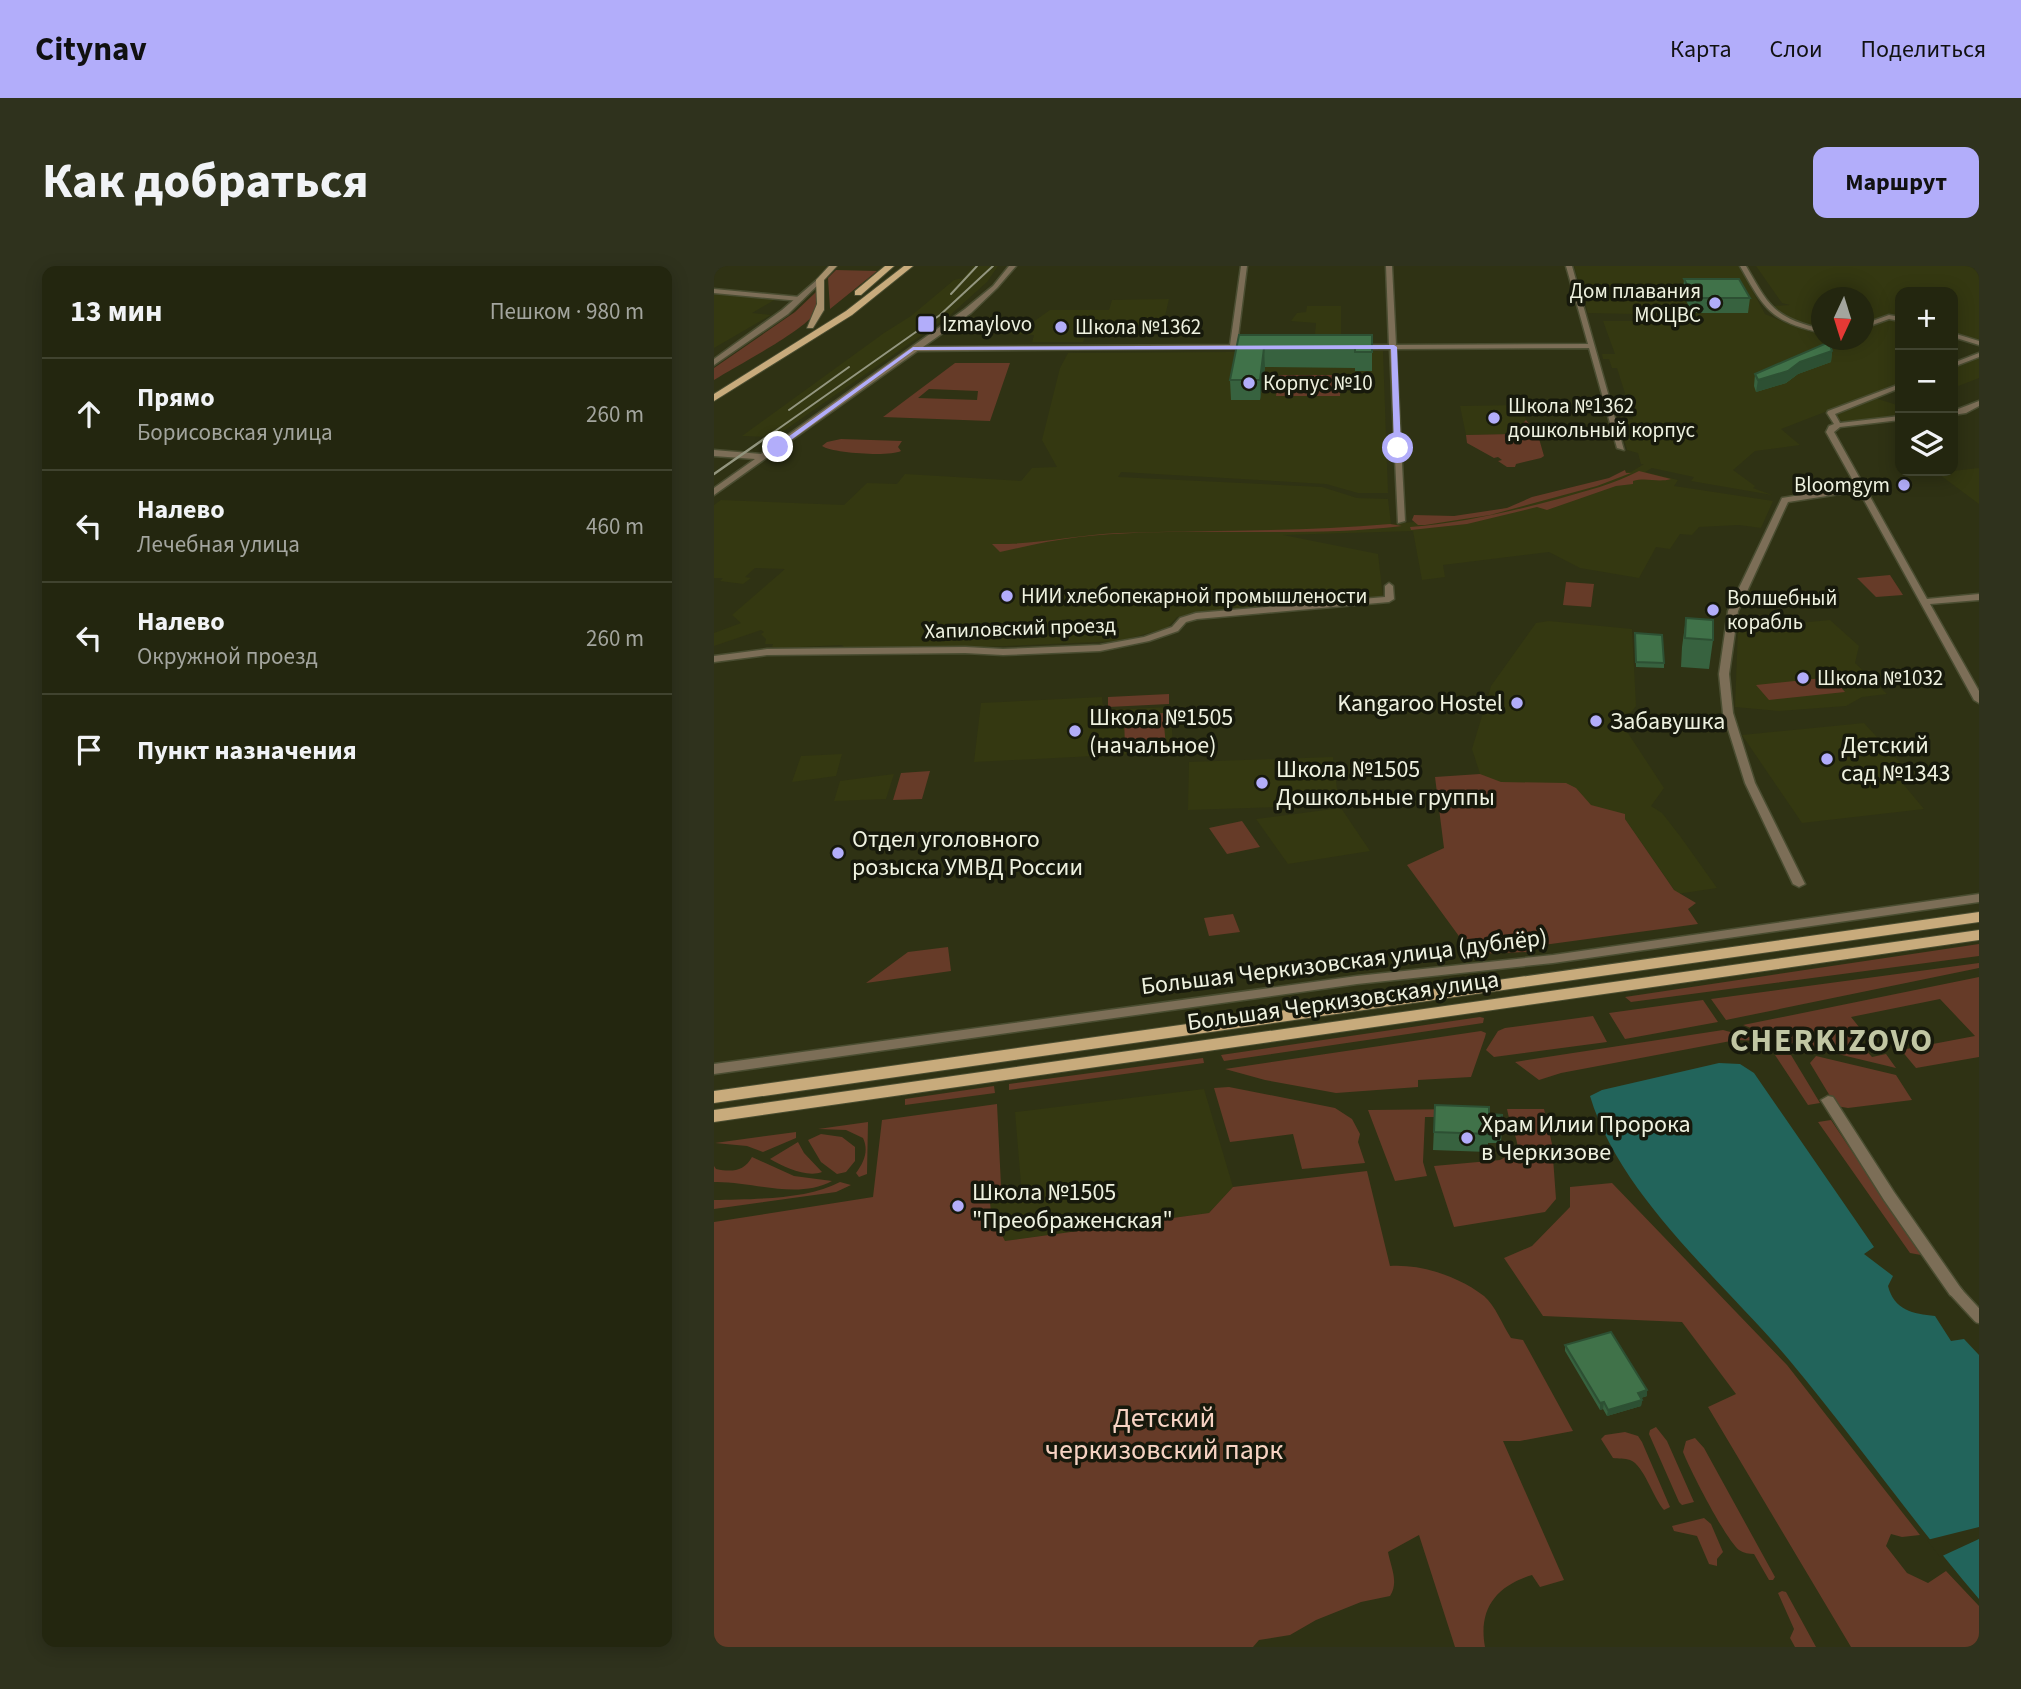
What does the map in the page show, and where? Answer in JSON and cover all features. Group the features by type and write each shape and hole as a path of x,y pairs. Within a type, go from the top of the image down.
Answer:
{"main road":[{"path":"810,326 824,305 820,280 833,266"},
{"path":"714,385 810,326 853,297 889,267"},
{"path":"714,398 828,328 872,298 907,268"},
{"name":"Большая Черкизовская улица","path":"714,1097 1979,917"},
{"name":"Большая Черкизовская улица","path":"714,1116 1979,935"}],"street":[{"path":"714,492 978,302 1013,266"},
{"path":"1233,348 1244,266"},
{"path":"1389,266 1401,521"},
{"path":"1569,266 1621,448"},
{"path":"1744,266 1773,315 1811,328"},
{"path":"714,363 800,299 820,280"},
{"path":"714,291 800,299"},
{"path":"1874,322 1889,317 1895,318"},
{"path":"1958,337 1979,343"},
{"path":"1348,347 1590,346"},
{"path":"913,349 1263,347"},
{"path":"1958,363 1979,355"},
{"path":"1838,425 1831,413 1895,388"},
{"path":"1958,412 1979,403"},
{"path":"1895,419 1838,425 1829,432 1979,700"},
{"path":"714,453 763,457"},
{"path":"1799,884 1753,790 1728,713 1724,674 1730,621 1785,500 1862,488"},
{"name":"Хапиловский проезд","path":"714,659 742,653 767,652 965,649 1003,652 1120,646 1175,629 1183,620 1196,616 1389,599 1389,586"},
{"path":"1923,602 1979,597"},
{"name":"Большая Черкизовская улица (дублёр)","path":"714,1069 1344,982 1564,957 1979,898"},
{"path":"1828,1100 1888,1196 1955,1291 1979,1317"}],"shaded area":[{"path":"973,266 998,266 987,282 949,316 775,437 742,436 911,316 954,280 963,278"},
{"path":"1574,266 1739,266 1765,314 1811,332 1811,350 1874,350 1874,325 1893,317 1889,315 1874,320 1874,287 1811,287 1811,328 1780,316 1773,306 1790,305 1782,303 1756,266 1979,266 1979,342 1958,334 1958,287 1895,287 1895,385 1781,429 1800,445 1755,451 1733,470 1755,486 1753,488 1772,495 1691,481 1694,477 1652,468 1645,472 1678,480 1674,486 1773,501 1761,528 1739,525 1699,527 1692,535 1680,534 1670,549 1656,547 1639,578 1580,568 1549,552 1443,565 1445,577 1422,580 1413,531 1283,535 1378,554 1383,597 1177,617 1167,628 1120,641 959,648 846,649 842,645 780,648 765,644 766,639 761,634 764,632 761,630 714,646 714,633 741,623 732,615 785,569 755,568 745,577 751,578 743,584 714,578 714,505 721,500 844,505 867,483 897,484 905,474 1021,481 1032,468 1057,467 1042,440 1060,368 1068,353 1383,351 1388,493 1358,493 1326,484 1121,472 1118,477 1322,487 1357,498 1388,499 1391,524 1458,518 1596,486 1644,464 1641,464 1638,453 1627,450 1619,420 1633,419 1617,368 1612,368 1609,359 1603,359 1602,354 1615,354 1603,321 1633,321 1632,314 1588,313"},
{"path":"714,294 776,299 752,313 771,315 714,348"},
{"path":"1169,299 1163,325 1099,325 1095,336 1085,337 1083,342 1032,342 1034,335 1016,334 1050,310 1109,310 1112,300"},
{"path":"1307,306 1341,306 1341,334 1315,334 1316,323 1291,321 1297,313 1306,312"},
{"path":"1979,356 1979,378 1958,386 1958,365"},
{"path":"1875,398 1895,404 1895,417 1844,422 1834,416 1849,410 1846,408"},
{"name":"Школа №1362 дошкольный корпус","path":"1522,405 1526,420 1512,434 1466,435 1460,406"},
{"path":"1979,468 1979,504 1941,476 1958,476 1958,470"},
{"name":"Школа №1032","path":"1830,620 1859,646 1855,663 1887,694 1862,697 1846,706 1779,711 1735,707 1738,629"},
{"path":"1549,621 1632,629 1636,706 1622,724 1664,788 1651,806 1662,813 1717,888 1677,894 1625,819 1519,784 1495,782 1480,774 1472,749 1491,686 1536,623"},
{"name":"Школа №1505 (начальное)","path":"1102,697 1103,710 1171,707 1173,752 974,762 981,703"},
{"name":"Детский сад №1343","path":"1864,723 1919,783 1904,785 1924,809 1802,823 1742,735"},
{"path":"842,754 836,776 792,782 801,756"},
{"name":"Школа №1505 Дошкольные группы","path":"1333,757 1339,805 1188,810 1189,762"},
{"path":"894,774 886,799 834,801 840,781"},
{"path":"1341,808 1370,851 1288,864 1256,819"},
{"path":"1204,1089 1233,1187 1209,1213 1005,1241 991,1214 990,1200 1022,1196 1015,1112"}],"green space":[{"path":"836,270 877,271 830,309 828,278"},
{"path":"816,292 817,308 808,321 714,380 714,368 795,312"},
{"path":"955,363 1010,363 990,421 883,417","holes":["929,389 978,391 977,400 918,398"]},
{"path":"1279,375 1341,375 1340,396 1276,396"},
{"path":"1526,420 1538,435 1544,456 1541,458 1507,467 1498,461 1502,460 1498,457 1494,458 1467,443 1466,435 1512,434"},
{"path":"841,439 902,441 898,447 901,451 885,454 861,453 837,451 822,446"},
{"path":"1625,470 1626,473 1631,473 1597,486 1490,515 1425,525 1418,525 1412,520 1414,515 1454,516 1507,508 1532,497 1609,478"},
{"path":"1639,471 1671,479 1633,481 1633,484 1616,486 1547,510 1537,507 1467,524 1411,530 1410,527 1466,520 1558,499 1600,487"},
{"path":"1390,524 1402,526 1321,532 1160,532 1069,538 1119,533 1153,532 1288,530"},
{"path":"1069,538 1000,552 992,544 1024,543"},
{"path":"1890,575 1903,595 1876,597 1857,578"},
{"path":"1566,582 1594,584 1591,607 1563,605"},
{"path":"1832,677 1845,692 1769,700 1756,685"},
{"path":"1169,694 1169,704 1108,707 1108,697"},
{"path":"1163,713 1166,747 1125,749 1124,715"},
{"path":"930,771 922,799 893,800 901,773"},
{"path":"1480,774 1501,782 1566,783 1576,788 1591,805 1625,814 1625,819 1674,890 1696,903 1688,909 1698,924 1536,946 1538,948 1528,952 1472,954 1407,865 1444,848 1435,777"},
{"path":"1242,821 1260,847 1227,854 1209,828"},
{"path":"1233,914 1240,932 1209,936 1204,918"},
{"path":"1979,944 1979,956 1631,1002 1625,997"},
{"path":"948,947 951,971 866,983 908,952"},
{"path":"1979,963 1979,968 1726,1020 1711,999"},
{"path":"1979,977 1979,1057 1916,1068 1901,1050 1975,1036 1940,999 1851,1017 1863,1032 1852,1035 1872,1057 1886,1054 1896,1068 1788,1042 1743,1025"},
{"path":"1703,1000 1718,1022 1625,1039 1609,1013"},
{"path":"1593,1016 1607,1042 1494,1057 1486,1050 1498,1031 1505,1028"},
{"path":"1484,1018 1483,1023 1224,1061 1221,1055"},
{"path":"1723,1030 1764,1041 1736,1040 1561,1073 1539,1080 1515,1062"},
{"path":"1481,1031 1486,1033 1471,1077 1418,1080 1418,1087 1336,1093 1265,1080 1225,1069"},
{"path":"1775,1055 1791,1055 1820,1103 1808,1105"},
{"path":"1816,1056 1896,1075 1912,1100 1848,1108 1836,1106 1810,1063"},
{"path":"1203,1058 1204,1063 1009,1090 1009,1084"},
{"path":"994,1086 995,1093 905,1105 905,1099"},
{"path":"1229,1087 1335,1108 1352,1119 1360,1134 1358,1142 1365,1163 1302,1169 1293,1134 1230,1142 1214,1088"},
{"name":"Детский черкизовский парк","path":"997,1104 1001,1186 989,1188 991,1214 1005,1241 1209,1213 1233,1187 1367,1171 1390,1266 1427,1269 1451,1277 1484,1296 1511,1338 1523,1340 1573,1431 1520,1441 1503,1441 1564,1580 1540,1587 1532,1575 1499,1593 1487,1610 1484,1621 1485,1647 1455,1647 1419,1535 1388,1552 1394,1580 1390,1596 1361,1602 1316,1620 1290,1635 1259,1640 1253,1647 714,1647 714,1222 873,1197 882,1120"},
{"path":"1469,1109 1467,1117 1425,1117 1423,1162 1427,1176 1395,1181 1368,1110"},
{"path":"1507,1109 1544,1109 1552,1144 1556,1199 1545,1212 1454,1227 1434,1166 1500,1160 1518,1150"},
{"path":"1831,1120 1921,1255 1910,1253 1818,1122"},
{"path":"868,1122 867,1174 859,1177 856,1173 866,1152 863,1138 846,1130 818,1129"},
{"path":"796,1132 796,1138 763,1152 747,1146 715,1143"},
{"path":"821,1134 842,1137 855,1147 855,1161 846,1172 837,1174 821,1162 808,1140"},
{"path":"798,1142 804,1153 822,1172 803,1173 770,1159"},
{"path":"752,1157 794,1176 832,1181 804,1189 714,1182 714,1166 716,1169 737,1170 745,1166"},
{"path":"840,1182 851,1185 836,1192 714,1209 714,1200 795,1195 827,1188"},
{"path":"1612,1183 1787,1365 1920,1535 1902,1537 1891,1534 1886,1546 1907,1573 1928,1583 1946,1571 1979,1606 1979,1647 1851,1647 1708,1407 1736,1394 1682,1322 1543,1316 1504,1258 1532,1246 1570,1207 1570,1187"},
{"path":"1656,1427 1667,1441 1694,1502 1682,1505 1679,1502 1649,1434 1650,1430"},
{"path":"1625,1432 1638,1436 1642,1442 1670,1507 1664,1510 1635,1463 1628,1459 1613,1458 1601,1439 1605,1435"},
{"path":"1695,1438 1704,1448 1775,1577 1773,1580 1769,1580 1754,1554 1741,1551 1733,1544 1709,1504 1683,1452 1686,1441"},
{"path":"1704,1518 1711,1524 1723,1552 1717,1559 1717,1566 1709,1564 1697,1536 1674,1531 1672,1526"},
{"path":"1786,1592 1816,1647 1795,1647 1790,1638 1794,1629 1778,1593"}],"water":[{"path":"1719,1063 1740,1064 1754,1073 1874,1247 1864,1254 1893,1276 1888,1286 1895,1301 1912,1312 1935,1316 1951,1341 1964,1339 1979,1355 1979,1599 1790,1361 1705,1269 1649,1203 1624,1169 1604,1133 1590,1096 1602,1090"}],"pier":[{"path":"1979,1527 1979,1539 1940,1557 1927,1540"}],"building":[{"path":"1684,279 1739,279 1750,298 1694,298"},
{"path":"1239,335 1372,335 1372,352 1355,352 1355,348 1264,348 1260,380 1230,380"},
{"path":"1811,350 1832,351 1800,362 1788,371 1758,380 1755,374"},
{"path":"1686,618 1713,620 1713,640 1685,638"},
{"path":"1635,633 1662,635 1664,663 1636,662"},
{"path":"1435,1105 1489,1107 1489,1114 1502,1115 1502,1125 1489,1125 1489,1134 1434,1132"},
{"path":"1611,1332 1647,1390 1638,1393 1642,1400 1608,1410 1604,1402 1600,1403 1565,1345"}],"railway":[{"path":"951,294 977,266"},
{"path":"771,434 940,315 993,266"},
{"path":"789,410 849,367"},
{"path":"714,474 774,432"}],"place":[{"name":"Дом плавания МОЦВС","path":"1715,303"},
{"name":"Izmaylovo","path":"926,324"},
{"name":"Школа №1362","path":"1061,327"},
{"name":"Корпус №10","path":"1249,383"},
{"name":"Школа №1362 дошкольный корпус","path":"1494,418"},
{"name":"Bloomgym","path":"1904,485"},
{"name":"НИИ хлебопекарной промышлености","path":"1007,596"},
{"name":"Волшебный корабль","path":"1713,610"},
{"name":"Школа №1032","path":"1803,678"},
{"name":"Kangaroo Hostel","path":"1517,703"},
{"name":"Забавушка","path":"1596,721"},
{"name":"Школа №1505 (начальное)","path":"1075,731"},
{"name":"Детский сад №1343","path":"1827,759"},
{"name":"Школа №1505 Дошкольные группы","path":"1262,783"},
{"name":"Отдел уголовного розыска УМВД России","path":"838,853"},
{"name":"Храм Илии Пророка в Черкизове","path":"1467,1138"},
{"name":"Школа №1505 \"Преображенская\"","path":"958,1206"}],"district":[{"name":"CHERKIZOVO","path":"1832,1041"}],"route":[{"path":"778,447 913,349 1394,347 1398,448"}]}
